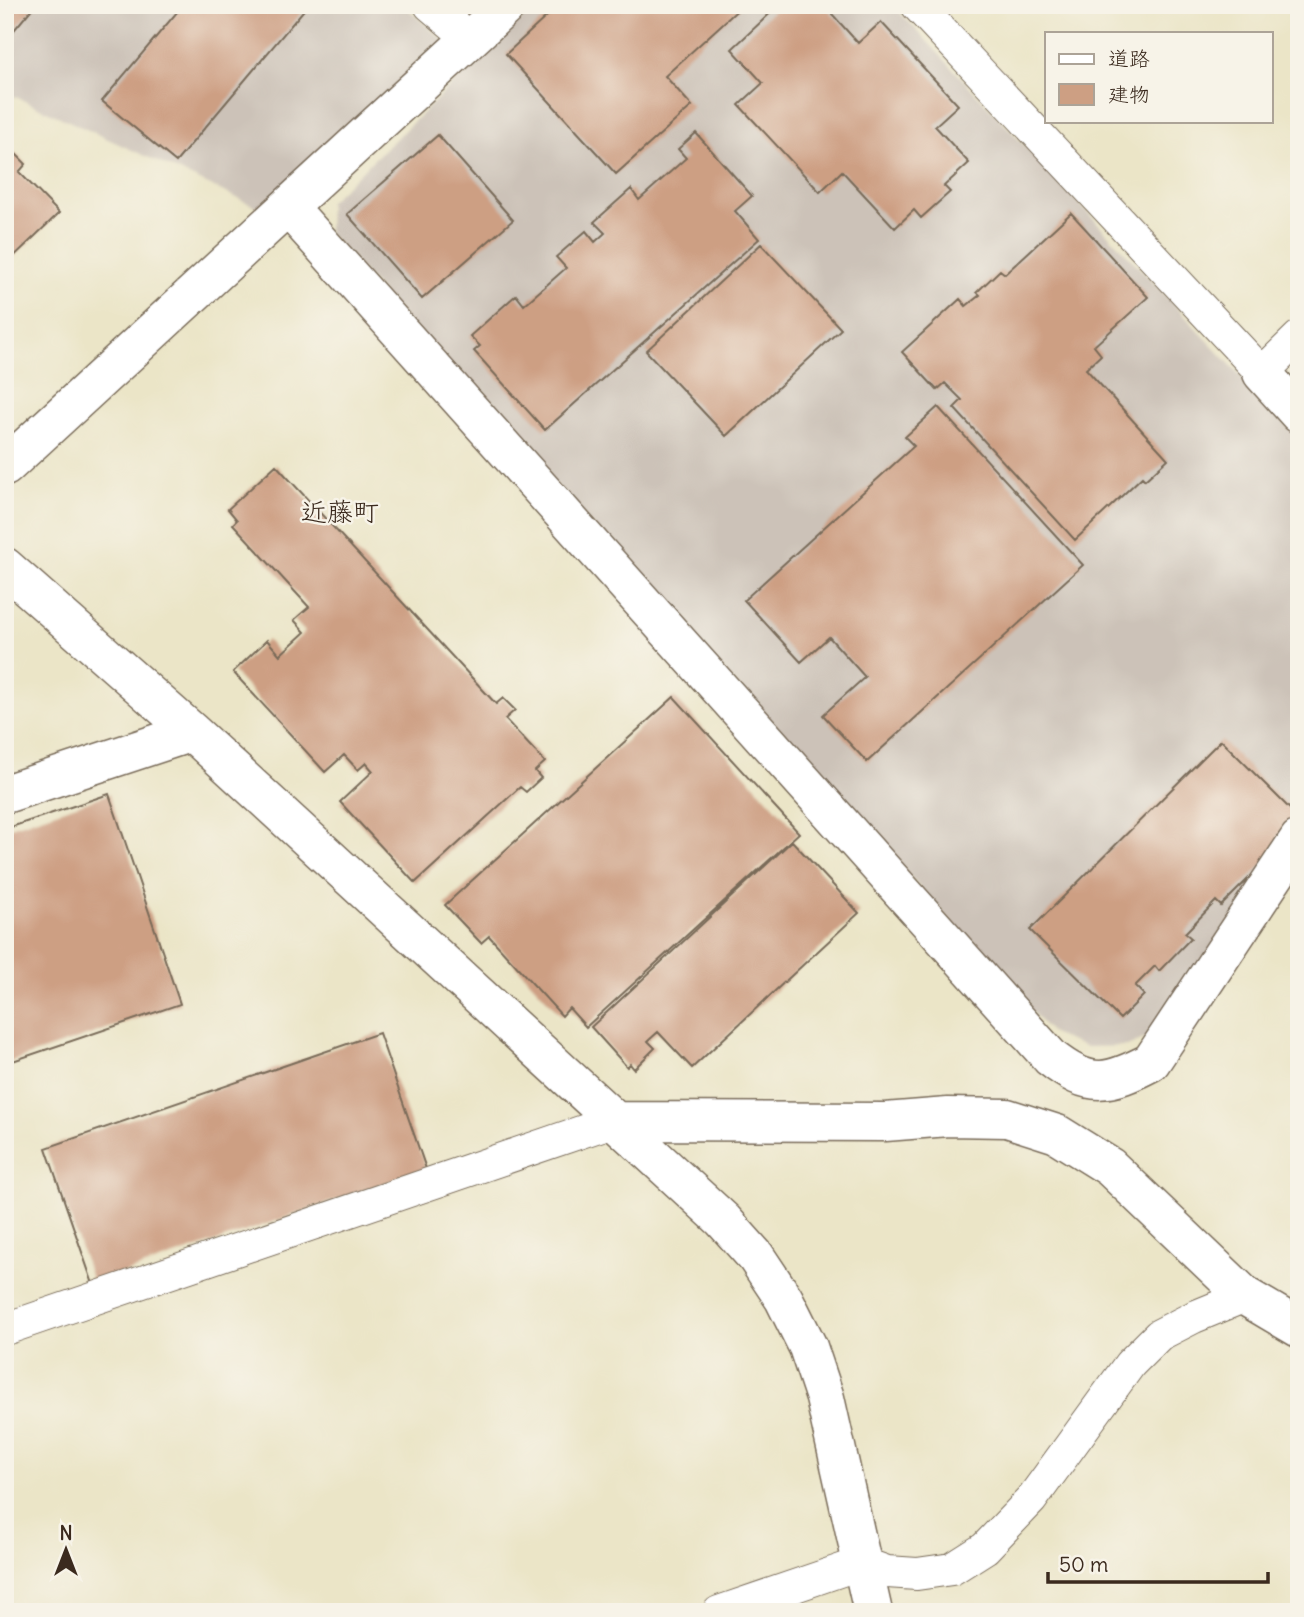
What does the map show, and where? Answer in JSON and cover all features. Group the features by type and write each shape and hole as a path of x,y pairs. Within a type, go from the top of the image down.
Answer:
{"street":[{"path":"430,5 470,39"},
{"path":"5,467 507,5"},
{"path":"917,5 1299,414"},
{"path":"288,207 1023,1027 1051,1058 1071,1074 1097,1081 1123,1077 1151,1062 1299,839"},
{"path":"1262,373 1299,337"},
{"path":"5,567 192,732 723,1220 756,1257 783,1299 808,1347 825,1398 873,1612"},
{"path":"5,794 192,732"},
{"path":"5,1329 613,1121 885,1122 948,1117 1007,1118 1057,1134 1110,1167 1245,1296 1299,1328"},
{"path":"719,1612 862,1563 887,1573 917,1574 952,1569 985,1548 1031,1500 1130,1364 1159,1335 1245,1296"}],"shaded area":[{"path":"5,5 403,5 445,42 259,208 5,92"},
{"path":"536,5 893,5 1299,438 1299,824 1158,1033 1127,1046 1085,1047 1052,1034 328,233 329,202"}],"building":[{"path":"5,5 35,5 5,41"},
{"path":"183,5 308,5 176,162 102,101"},
{"path":"559,5 743,5 665,76 692,106 616,174 506,54"},
{"path":"779,5 824,5 858,43 881,22 958,105 935,126 969,163 944,186 950,192 921,218 914,210 895,228 842,171 820,192 739,105 763,83 732,49"},
{"path":"696,133 752,196 735,211 759,239 545,430 474,351 480,346 470,336 516,295 524,305 566,268 556,257 586,231 595,242 605,233 594,222 631,189 639,200 686,158 678,149"},
{"path":"438,135 513,220 422,299 347,214"},
{"path":"5,143 26,164 19,172 59,213 5,265"},
{"path":"1071,213 1148,297 1094,346 1101,355 1086,369 1168,459 1145,480 1142,477 1075,540 954,408 962,400 945,383 937,390 902,352 960,299 966,306 980,295 977,292 1000,270 1005,274"},
{"path":"761,244 841,329 726,436 646,351"},
{"path":"938,407 1083,565 867,762 823,715 865,677 829,637 801,662 744,600 914,446 905,437"},
{"path":"276,465 496,704 503,698 515,710 505,719 545,762 535,771 541,778 526,792 520,787 415,883 340,802 373,771 366,763 358,770 344,755 325,772 233,672 267,640 280,655 305,632 294,620 309,607 233,524 237,520 228,509"},
{"path":"674,697 799,833 586,1027 569,1008 562,1016 489,936 481,943 445,905"},
{"path":"1221,740 1297,816 1277,836 1284,843 1221,906 1216,901 1185,933 1191,938 1159,971 1155,966 1135,986 1144,995 1120,1019 1030,930"},
{"path":"109,794 180,1004 7,1063 5,829"},
{"path":"792,841 859,913 692,1068 658,1032 648,1041 655,1048 634,1069 630,1064 627,1067 591,1027"},
{"path":"379,1033 426,1169 93,1284 46,1148"}],"district":[{"name":"近藤町","path":"340,512"}]}
